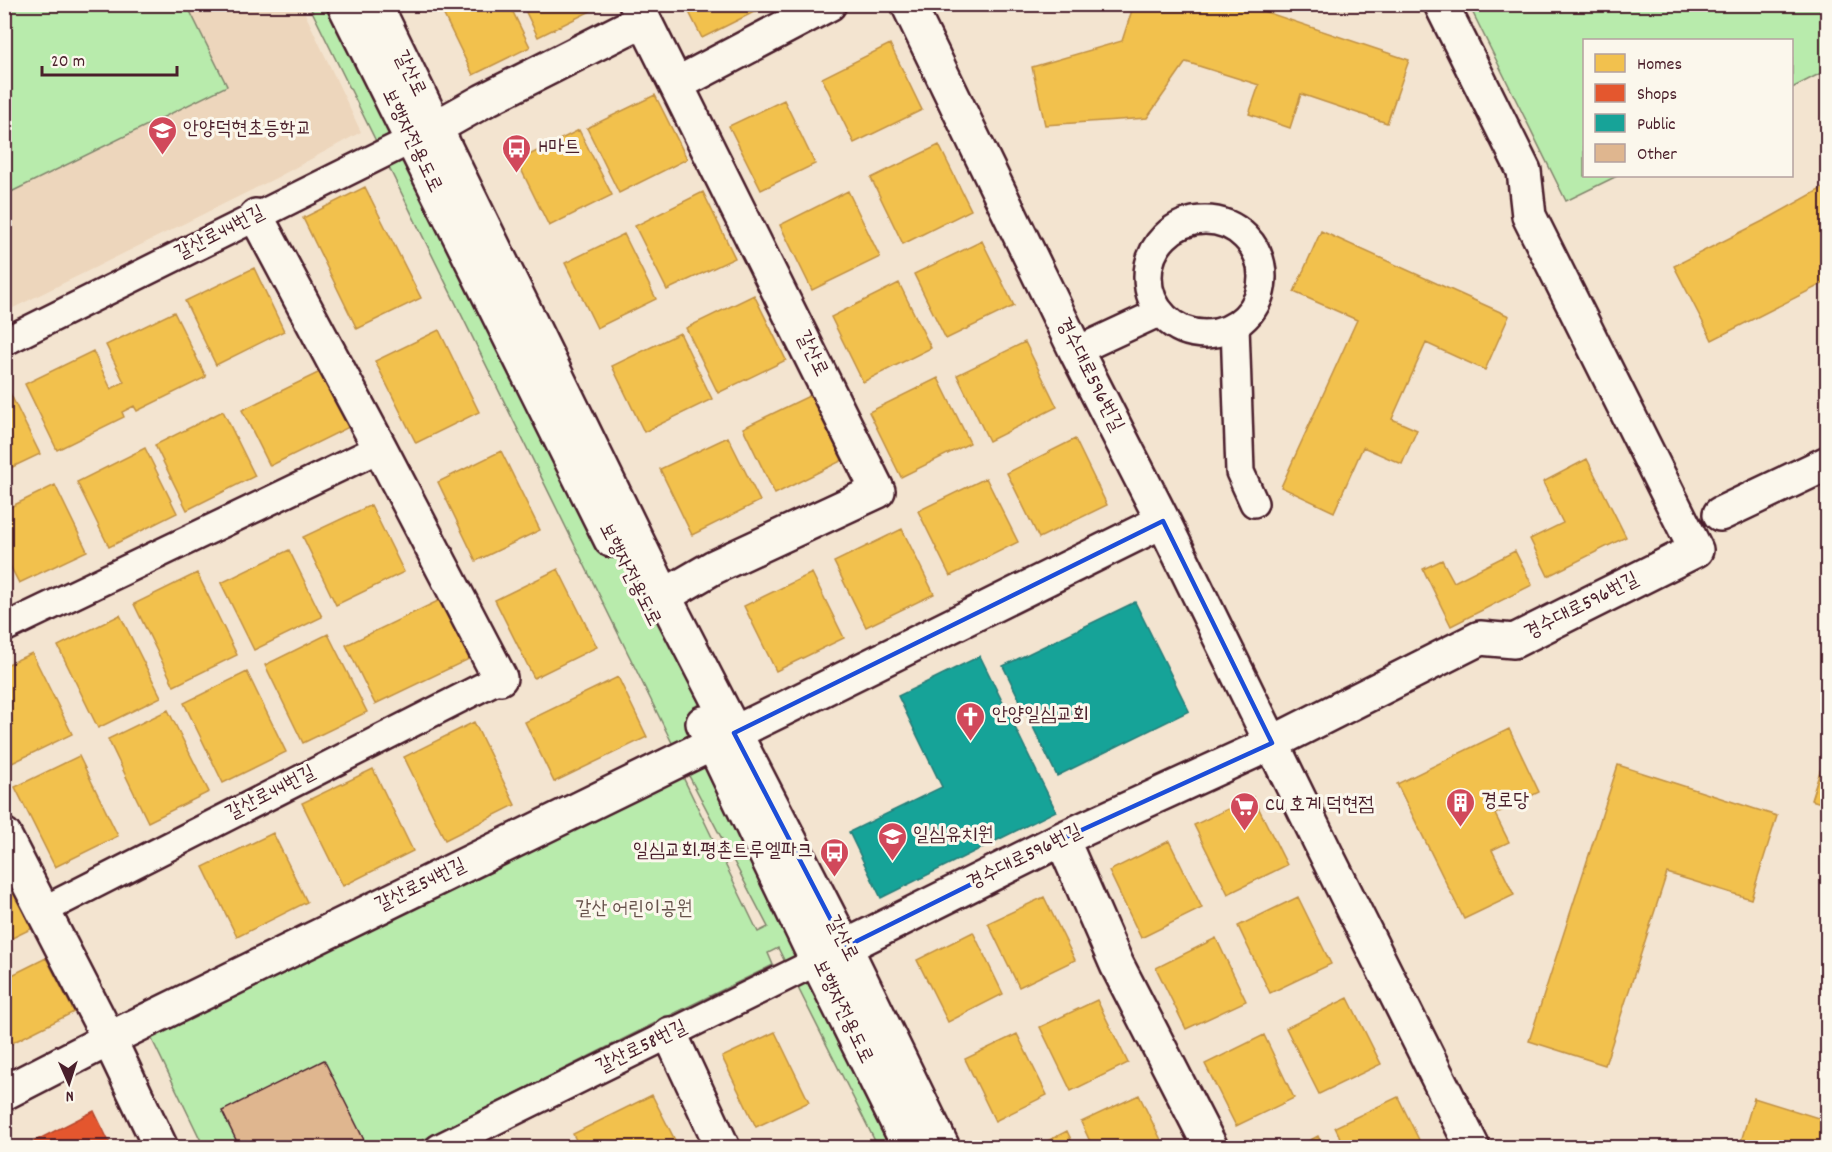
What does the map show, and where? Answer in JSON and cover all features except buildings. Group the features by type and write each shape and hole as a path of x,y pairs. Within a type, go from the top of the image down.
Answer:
{"street":[{"name":"보행자전용도로","path":"344,4 423,134 714,746 831,954 910,1148"},
{"name":"갈산로","path":"375,4 423,134 734,733 831,954 944,1148"},
{"path":"677,84 829,4"},
{"name":"경수대로596번길","path":"908,4 1076,351 1163,520 1376,957 1473,1148"},
{"name":"경수대로596번길","path":"831,954 1062,839 1272,743 1480,638 1514,641 1696,550 1529,216 1524,171 1441,4"},
{"name":"갈산로","path":"640,12 878,491 714,567 663,596"},
{"path":"423,134 640,12"},
{"path":"256,216 500,678"},
{"path":"1720,514 1827,463"},
{"path":"734,733 1163,520"},
{"name":"갈산로54번길","path":"4,1093 109,1039 734,733"},
{"path":"4,835 109,1039 161,1148"},
{"path":"1062,839 1117,965 1211,1148"},
{"path":"670,1034 723,1148"}],"lane":[{"name":"갈산로44번길","path":"4,342 423,134"},
{"path":"1215,220 1240,230 1258,253 1263,280 1255,306 1235,326 1209,334 1181,330 1160,312 1148,288 1149,260 1163,236 1187,221 1215,220"},
{"path":"1076,351 1160,312"},
{"path":"1235,326 1240,472 1254,503"},
{"path":"4,628 380,448"},
{"name":"갈산로44번길","path":"42,911 500,678"},
{"name":"갈산로58번길","path":"439,1148 831,954"}],"highlighted area":[{"path":"1163,521 1272,743 1062,839 845,947 734,733"}],"shaded area":[{"name":"안양덕현초등학교","path":"5,5 301,5 361,132 276,178 5,312"}],"green space":[{"path":"5,4 187,5 227,86 5,195"},
{"name":"갈산 어린이공원","path":"309,5 364,5 930,1147 878,1147 778,948 768,953 773,965 409,1147 204,1147 147,1029 680,771 758,932 768,927 676,751"},
{"path":"1469,5 1827,5 1827,70 1793,87 1793,39 1583,39 1583,177 1615,177 1566,201"}],"place":[{"name":"안양덕현초등학교","path":"162,156"},
{"name":"H마트","path":"517,174"},
{"name":"안양일심교회","path":"971,742"},
{"name":"경로당","path":"1460,828"},
{"name":"CU 호계 덕현점","path":"1244,832"},
{"name":"일심유치원","path":"892,862"},
{"name":"일심교회.평촌트루엘파크","path":"834,878"}]}
